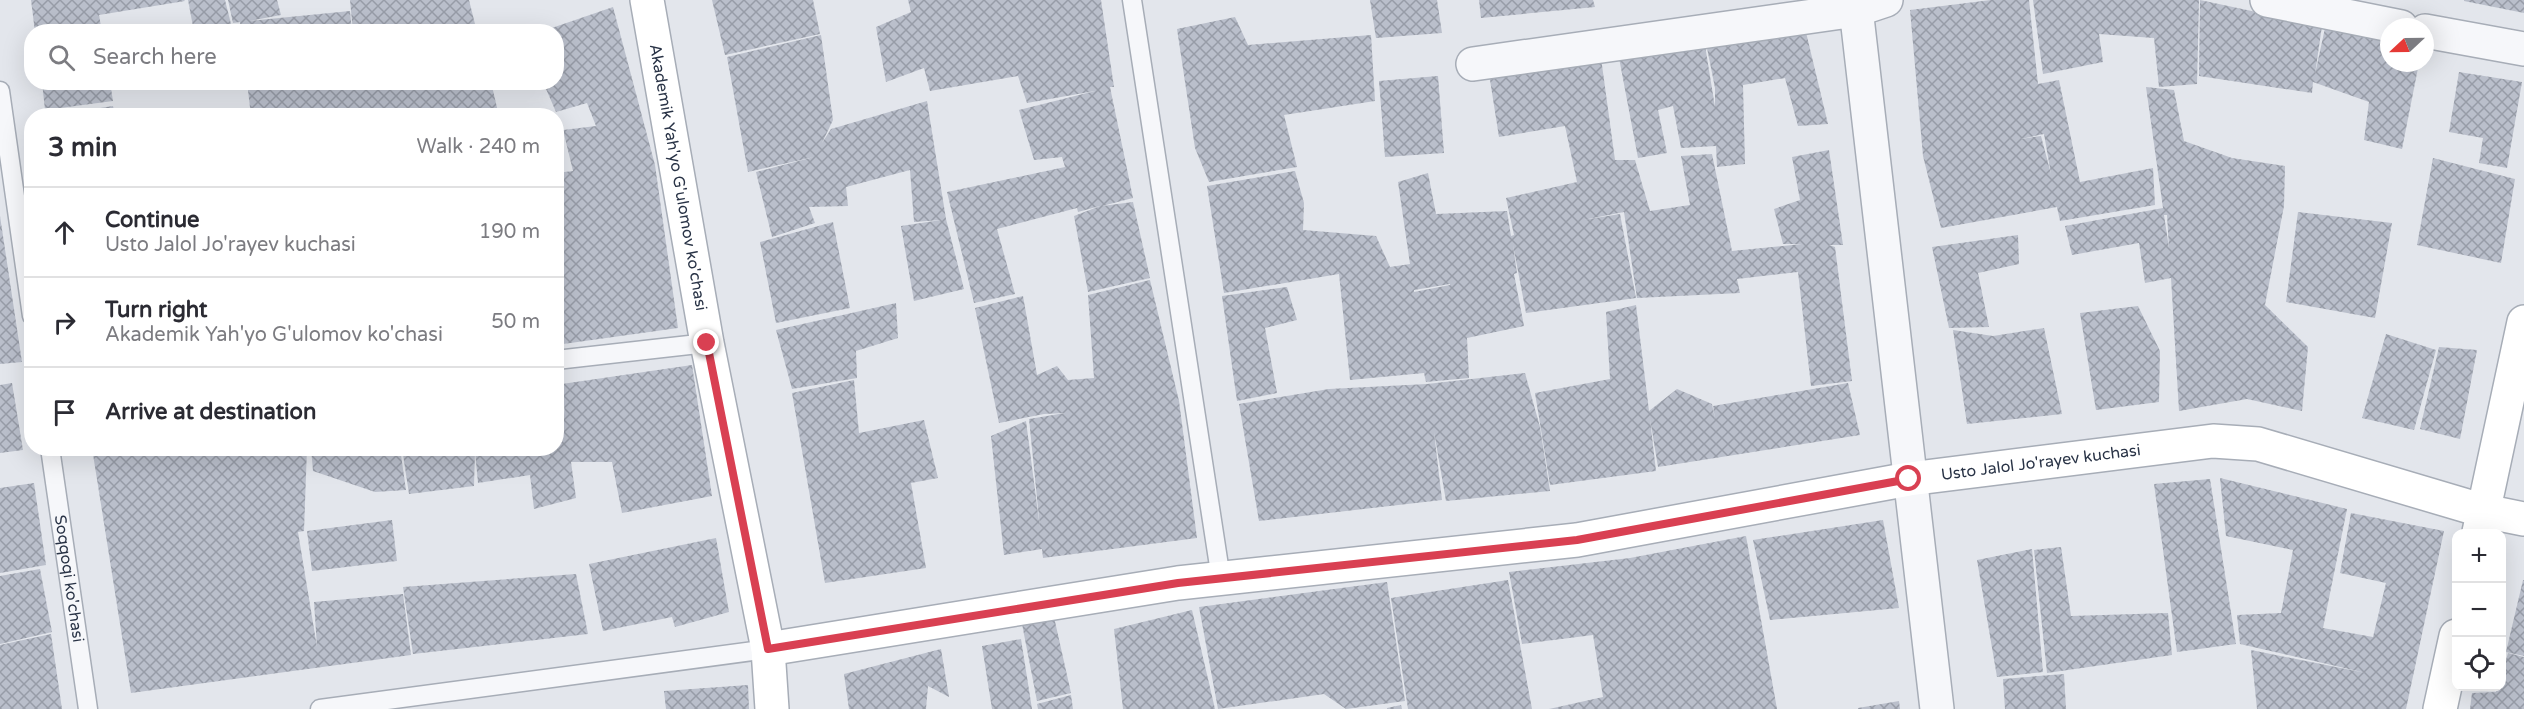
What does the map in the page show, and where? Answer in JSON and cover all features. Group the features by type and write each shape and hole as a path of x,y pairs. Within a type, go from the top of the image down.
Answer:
{"street":[{"name":"Akademik Yah'yo G'ulomov ko'chasi","path":"647,0 707,343 768,649 772,709"},
{"path":"1473,64 1886,0"},
{"path":"2268,0 2380,23"},
{"path":"1855,5 1937,709"},
{"path":"2434,33 2524,49"},
{"path":"2482,522 2524,322"},
{"name":"Usto Jalol Jo'rayev kuchasi","path":"768,649 1178,583 1577,540 1909,479 2224,442 2258,444 2482,522 2524,519"},
{"path":"2440,709 2457,637"}],"lane":[{"path":"1132,0 1221,579"},
{"path":"0,91 24,260"},
{"path":"564,359 707,343"},
{"name":"Soqqoqi ko'chasi","path":"51,456 88,709"},
{"path":"320,709 768,649"}],"building":[{"path":"31,0 185,1 99,15 101,24 34,24"},
{"path":"188,0 225,0 231,24 192,24"},
{"path":"228,0 277,0 281,15 249,21 350,11 351,24 240,24 240,22 233,23"},
{"path":"350,0 469,0 475,24 352,24"},
{"path":"712,0 813,0 820,34 725,55"},
{"path":"908,0 1101,0 1114,87 1110,87 1133,198 1102,206 1133,202 1150,278 1088,292 1074,216 1100,206 1078,212 1077,208 997,229 1015,294 974,303 947,192 1065,167 1062,157 1034,160 1019,110 1095,91 1027,103 1018,76 930,91 924,68 886,82 876,27 911,12"},
{"path":"1370,0 1437,0 1442,33 1376,38"},
{"path":"1479,0 1593,0 1595,7 1481,18"},
{"path":"1991,0 2029,0 2038,84 2059,80 2080,182 2153,168 2155,205 2060,221 2057,207 1941,228 1923,156 1910,10","holes":["2044,134 2051,174 2041,136 2021,139"]},
{"path":"2033,0 2199,0 2197,84 2159,87 2154,38 2099,34 2103,62 2043,74"},
{"path":"2200,0 2322,26 2315,74 2325,28 2380,38 2380,72 2417,72 2402,149 2364,140 2369,102 2313,82 2312,93 2199,76"},
{"path":"2524,0 2524,13 2464,1"},
{"path":"613,7 655,165 678,328 564,344 564,172 573,171 564,130 596,126 587,103 564,110 554,108 546,90 564,90 563,24"},
{"path":"1235,17 1248,45 1371,35 1375,101 1284,115 1297,167 1209,182 1195,148 1177,29"},
{"path":"1804,24 1828,124 1798,126 1785,78 1743,85 1745,164 1717,167 1716,146 1681,148 1673,106 1658,110 1667,153 1638,158 1616,42 1702,27 1715,107 1715,88 1705,38"},
{"path":"821,35 833,120 822,143 831,129 927,101 946,219 964,289 914,301 901,226 941,220 914,222 910,170 846,187 848,206 809,207 815,223 772,237 756,172 814,157 748,172 727,57"},
{"path":"1598,36 1615,160 1635,160 1650,211 1690,205 1681,156 1712,154 1732,251 1802,244 1783,244 1774,209 1800,200 1792,157 1829,150 1843,245 1829,245 1835,247 1852,381 1811,386 1798,272 1737,279 1740,293 1637,298 1624,212 1583,220 1620,214 1636,298 1526,313 1513,245 1517,273 1514,274 1524,326 1467,338 1469,378 1426,382 1424,373 1350,380 1339,274 1224,293 1207,186 1295,171 1304,203 1303,230 1376,236 1390,267 1410,264 1398,182 1428,173 1436,214 1507,211 1511,236 1514,235 1506,198 1577,182 1565,126 1499,137 1487,61","holes":["1450,285 1414,292 1414,290"]},
{"path":"2459,72 2522,82 2507,168 2479,163 2483,138 2449,132"},
{"path":"1438,76 1444,153 1385,157 1379,81"},
{"path":"2146,87 2174,90 2184,141 2232,158 2285,166 2284,206 2265,305 2308,347 2302,411 2247,399 2179,411 2171,278 2145,283 2139,243 2072,255 2065,226 2163,208","holes":["2164,215 2167,215 2169,248"]},
{"path":"43,90 111,90 113,101 45,108"},
{"path":"248,90 493,90 497,108 250,108"},
{"path":"2433,158 2515,179 2501,263 2417,245"},
{"path":"2298,212 2392,223 2375,318 2286,302"},
{"path":"0,216 22,362 0,364"},
{"path":"833,222 850,308 776,323 760,242"},
{"path":"2018,235 2019,264 1978,273 1989,327 1949,328 1932,247"},
{"path":"1150,280 1179,401 1197,538 1043,558 1042,549 1004,555 991,436 1026,421 1040,528 1029,419 1065,413 1044,414 999,423 975,308 1023,296 1037,375 1057,366 1068,380 1094,378 1088,295"},
{"path":"1287,287 1297,320 1265,328 1277,393 1237,401 1222,296"},
{"path":"896,303 898,338 856,351 857,378 792,389 776,330"},
{"path":"1636,305 1649,411 1677,389 1712,404 1715,419 1713,406 1848,383 1860,435 1658,467 1650,419 1656,471 1550,485 1535,393 1610,379 1606,312"},
{"path":"2138,306 2160,351 2159,402 2096,410 2080,313"},
{"path":"2044,328 2062,414 1967,424 1953,330 1993,336"},
{"path":"2386,334 2436,350 2414,430 2362,418"},
{"path":"2439,347 2477,350 2460,439 2420,429"},
{"path":"692,365 712,496 622,513 612,462 571,462 576,498 534,509 530,475 478,483 475,456 564,456 564,384"},
{"path":"1525,373 1540,427 1550,491 1446,501 1434,432 1442,500 1259,521 1239,404 1329,389 1427,384"},
{"path":"854,380 859,433 924,420 938,478 911,483 926,568 825,583 792,393"},
{"path":"12,383 23,450 0,453 0,385"},
{"path":"93,456 307,456 304,531 298,532 317,647 314,602 403,594 411,655 131,693"},
{"path":"312,456 401,456 406,490 375,492 313,471"},
{"path":"403,456 475,456 474,486 409,494"},
{"path":"2220,478 2347,509 2323,628 2373,637 2386,583 2340,573 2351,513 2444,531 2406,709 2257,709 2251,650 2366,673 2240,644 2237,615 2281,613 2293,550 2226,536"},
{"path":"2210,479 2236,644 2177,652 2154,484"},
{"path":"34,483 46,565 0,573 0,488"},
{"path":"392,520 397,561 312,571 307,531"},
{"path":"1883,520 1899,608 1770,620 1753,540"},
{"path":"1746,536 1777,709 1549,709 1603,697 1593,635 1522,644 1509,572 1630,558"},
{"path":"716,538 729,612 675,627 672,617 603,631 589,564"},
{"path":"2061,547 2071,616 2168,613 2172,655 2047,673 2034,550"},
{"path":"2032,549 2043,672 1997,677 1977,560"},
{"path":"40,569 52,632 0,644 0,576"},
{"path":"576,574 588,634 413,654 403,587"},
{"path":"1508,580 1532,709 1408,709 1391,598"},
{"path":"2523,580 2524,580 2524,656 2506,652"},
{"path":"1387,582 1405,701 1346,709 1324,694 1218,709 1199,607"},
{"path":"1192,610 1215,709 1123,709 1114,629"},
{"path":"1054,617 1071,693 1037,701 1022,624"},
{"path":"51,634 62,709 0,709 0,645"},
{"path":"1021,639 1032,709 992,709 982,646"},
{"path":"941,649 949,697 928,686 926,709 849,709 844,674"},
{"path":"2508,653 2524,657 2524,709 2470,709 2472,693 2506,691"},
{"path":"2064,674 2066,709 2005,709 2003,679"},
{"path":"748,685 749,709 666,709 664,691"},
{"path":"1071,695 1073,709 1038,709 1037,704"},
{"path":"1899,701 1900,709 1858,709 1858,708"},
{"path":"1401,705 1402,709 1387,709 1387,708"}],"route":[{"path":"707,343 768,649 1178,583 1577,540 1909,479"}]}
